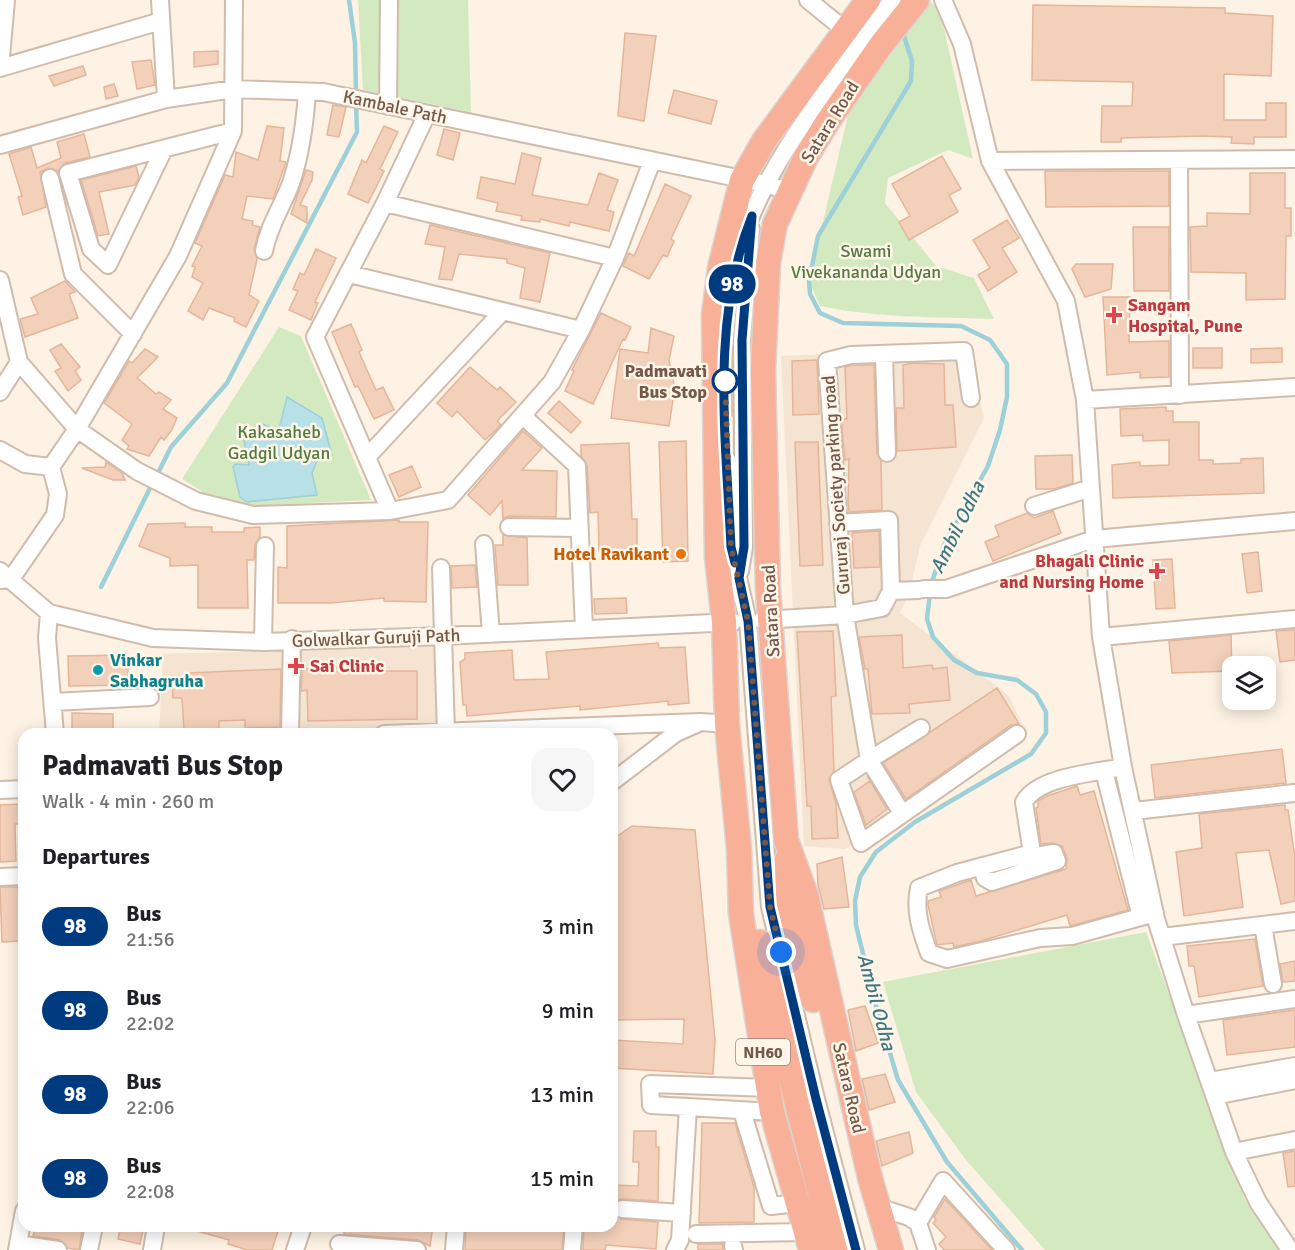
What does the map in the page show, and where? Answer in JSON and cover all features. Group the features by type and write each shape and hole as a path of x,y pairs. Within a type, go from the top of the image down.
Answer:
{"highway":[{"name":"Satara Road","path":"891,1250 851,1101 806,895 786,840 747,621 717,557 714,315 720,268 742,180 764,141 865,23 917,0"},
{"name":"Satara Road","path":"808,1241 772,1112 768,1088 741,914 739,849 727,724 747,621 763,436 768,263 775,224 777,187 828,121 865,23"},
{"path":"786,840 788,900 876,1250"},
{"path":"739,849 797,1104 835,1250"}],"street":[{"path":"6,0 0,68 161,21"},
{"path":"160,0 166,99"},
{"path":"4,577 55,515 58,494 51,467 77,429 178,256 233,131 234,0"},
{"path":"388,105 389,0"},
{"path":"808,0 865,23 892,0"},
{"path":"943,0 962,44 990,161 1066,301 1085,400 1101,637 1123,766 1134,811 1148,915"},
{"name":"Kambale Path","path":"0,145 166,99 234,89 307,92 388,105 777,187"},
{"path":"264,251 269,229 290,184 301,147 307,92"},
{"path":"390,511 315,337 349,274 427,114"},
{"path":"164,148 108,265 92,249 68,173 164,148 233,131"},
{"path":"990,161 1295,159"},
{"path":"0,280 19,362 77,429 137,471 196,501 253,515 390,511 448,500 552,382 581,330 615,258 652,161"},
{"path":"1179,161 1180,395"},
{"path":"50,178 73,274 133,334"},
{"path":"777,187 752,216 738,249 724,347 731,547 747,621 770,907 816,1099 856,1250"},
{"path":"385,202 615,258"},
{"path":"349,274 581,330"},
{"path":"368,456 502,312"},
{"name":"Gururaj Society parking road","path":"869,760 845,615 827,361 851,355 964,351 971,398"},
{"path":"885,355 887,453"},
{"path":"0,392 19,362"},
{"path":"1085,400 1295,387"},
{"path":"523,416 577,466 584,629"},
{"path":"0,450 26,464 51,467"},
{"path":"1034,506 1091,488"},
{"path":"838,523 889,520 891,591 946,589 1094,539 1295,521"},
{"path":"509,527 580,528"},
{"path":"484,544 491,634"},
{"path":"263,642 265,546"},
{"path":"441,568 447,728"},
{"name":"Golwalkar Guruji Path","path":"4,577 50,613 153,638 263,642 292,639 491,634 747,621"},
{"name":"Gururaj Society parking road","path":"747,621 845,615 882,608 891,591"},
{"path":"50,613 47,638 55,728"},
{"path":"1101,637 1295,619"},
{"path":"290,728 292,639"},
{"path":"53,702 150,697"},
{"path":"618,777 676,733 701,722"},
{"path":"532,728 701,722 727,724"},
{"path":"921,728 839,780 861,843 1017,734"},
{"path":"869,760 902,813"},
{"path":"1032,853 1024,802 1028,796 1052,782 1123,766"},
{"path":"1104,771 1148,915 1162,937 1186,1015 1234,1152 1258,1202 1289,1242"},
{"path":"0,790 18,789"},
{"path":"1134,811 1294,793"},
{"path":"982,866 985,878 992,882 1057,861 1054,853 1035,856 1032,853 982,866 920,888 916,903 920,928 929,953 937,958 947,959 1052,936 1072,936 1148,915"},
{"path":"0,877 18,876"},
{"path":"1162,937 1295,921"},
{"path":"1263,925 1273,984"},
{"path":"1186,1015 1295,999"},
{"path":"1212,1089 1295,1066"},
{"path":"1212,1089 1295,1080"},
{"path":"768,1088 650,1084 651,1105 772,1112"},
{"path":"675,1250 680,1240 688,1107"},
{"path":"742,1111 771,1206 776,1233"},
{"path":"1234,1152 1295,1140"},
{"path":"918,1223 943,1181 1006,1250"},
{"path":"771,1206 797,1203"},
{"path":"878,1207 909,1217 918,1223 927,1250"},
{"path":"622,1209 682,1213"},
{"path":"20,1232 17,1247 58,1250"},
{"path":"89,1250 93,1232"},
{"path":"152,1250 155,1232"},
{"path":"295,1250 301,1232"},
{"path":"454,1250 456,1232"},
{"path":"572,1250 574,1232"},
{"path":"696,1234 776,1233 808,1241"},
{"path":"339,1244 417,1250"}],"shaded area":[{"path":"966,348 984,418 920,546 909,593 900,613 1009,696 1025,730 845,849 804,846 781,356"},
{"path":"434,646 440,721 438,728 159,728 163,654"}],"green space":[{"path":"358,0 468,0 471,112 363,90"},
{"name":"Swami Vivekananda Udyan","path":"930,2 940,10 973,159 948,150 888,178 885,203 936,266 974,278 994,319 885,315 820,306 809,281 849,111"},
{"name":"Kakasaheb Gadgil Udyan","path":"279,327 301,336 371,500 250,506 203,492 182,479"},
{"path":"1146,932 1245,1200 1279,1250 1045,1250 966,1160 916,1092 883,982"}],"water":[{"path":"287,397 322,418 332,455 317,461 312,473 317,495 247,502 240,497 233,467 235,464 249,465 243,436 263,424 276,430 280,425"}],"building":[{"path":"1033,5 1225,8 1225,13 1273,16 1271,76 1224,74 1224,120 1266,120 1266,103 1286,103 1286,137 1254,137 1254,144 1231,143 1232,137 1202,136 1121,138 1121,142 1101,142 1102,106 1132,106 1133,82 1032,80"},
{"path":"625,33 656,36 644,121 618,116"},
{"path":"218,51 218,64 194,67 194,52"},
{"path":"151,60 155,85 137,89 132,62"},
{"path":"83,66 86,75 54,86 49,76"},
{"path":"114,84 118,96 106,99 104,87"},
{"path":"674,90 717,101 711,124 668,113"},
{"path":"333,105 346,107 339,137 327,135"},
{"path":"267,126 284,128 280,161 286,162 273,199 247,196 242,219 253,221 252,225 260,227 254,249 257,259 249,295 259,301 246,327 234,321 235,318 209,308 203,320 188,311 203,283 192,277 195,267 192,266 202,246 195,243 225,175 233,177 236,152 258,160"},
{"path":"384,126 398,132 380,169 384,171 368,203 348,194 362,160 366,163"},
{"path":"444,129 460,133 453,160 437,155"},
{"path":"84,134 90,157 65,163 58,171 48,168 40,172 46,207 23,215 18,197 22,196 9,154 31,147 37,168 61,158 57,142"},
{"path":"522,153 541,158 532,195 588,205 599,173 618,180 607,210 614,212 609,231 570,222 569,226 540,219 540,222 521,220 522,216 496,211 498,203 477,198 481,177 515,184"},
{"path":"942,156 961,189 949,195 958,212 909,240 899,222 910,216 892,184"},
{"path":"136,166 139,177 135,185 99,192 109,234 98,236 81,180"},
{"path":"306,170 313,172 312,180 300,205 307,207 307,223 291,214"},
{"path":"1045,171 1169,171 1169,206 1046,207"},
{"path":"1250,173 1285,173 1285,208 1291,208 1291,236 1286,236 1285,299 1246,300 1246,273 1191,272 1190,227 1207,226 1207,213 1250,214"},
{"path":"665,184 691,196 671,239 674,241 667,257 663,255 649,279 623,266 629,253 634,256"},
{"path":"1007,220 1019,238 1002,248 1017,272 988,291 978,275 990,268 973,240"},
{"path":"430,225 550,253 540,302 520,298 525,268 507,263 507,259 459,254 452,280 439,279 445,247 425,244"},
{"path":"1133,227 1169,227 1169,291 1134,291"},
{"path":"316,249 336,258 315,302 318,303 311,320 289,310 298,291 293,289 300,273 304,275"},
{"path":"1076,264 1113,264 1111,289 1085,297 1072,269"},
{"path":"65,281 75,292 69,294 78,318 25,337 20,319 38,314 31,298"},
{"path":"1103,297 1130,297 1129,342 1169,341 1169,377 1140,378 1140,372 1107,375"},
{"path":"601,313 631,327 625,340 623,339 593,404 565,391 574,371 572,370"},
{"path":"351,324 362,350 359,352 376,390 383,387 394,410 374,419 358,386 355,387 332,332"},
{"path":"651,328 674,336 669,360 676,394 674,393 669,426 611,418 620,349 648,353"},
{"path":"61,344 80,367 75,371 81,380 68,391 55,371 61,368 50,350"},
{"path":"1193,348 1222,348 1222,368 1193,368"},
{"path":"1282,348 1282,362 1251,363 1251,349"},
{"path":"145,349 158,357 137,378 156,394 159,392 171,400 163,409 177,418 171,431 164,440 161,437 149,456 127,449 129,446 122,440 132,424 104,403 129,361 132,363"},
{"path":"732,355 732,416 730,416 729,357"},
{"path":"817,360 819,414 793,415 792,361"},
{"path":"944,364 945,405 953,405 956,447 897,451 896,408 904,408 903,365"},
{"path":"874,365 877,453 881,461 882,510 849,512 849,459 845,460 842,430 843,419 847,419 845,367"},
{"path":"470,367 497,390 500,387 516,402 497,421 501,425 485,440 457,411 452,417 437,403"},
{"path":"559,401 581,422 571,433 548,413"},
{"path":"1166,407 1166,411 1173,411 1173,422 1199,422 1199,460 1213,460 1213,464 1241,463 1241,459 1263,458 1264,493 1113,498 1112,465 1140,462 1140,466 1169,465 1169,440 1143,441 1143,435 1121,436 1120,409"},
{"path":"523,431 542,448 522,470 557,471 556,517 509,516 503,519 502,501 490,515 468,495"},
{"path":"686,441 688,561 663,562 659,442"},
{"path":"795,442 818,442 823,565 800,566"},
{"path":"629,443 632,519 637,519 637,550 599,551 598,512 590,513 587,466 581,455 581,445"},
{"path":"1072,455 1073,483 1054,489 1036,489 1035,456"},
{"path":"106,462 122,473 125,480 113,480 82,468 105,467"},
{"path":"412,466 421,487 399,497 389,475"},
{"path":"1053,511 1061,533 993,561 985,542 999,536 995,526 1027,513 1034,518"},
{"path":"399,520 399,522 428,522 426,602 384,601 384,598 331,603 278,603 278,567 287,568 287,526"},
{"path":"185,523 185,527 212,527 212,532 244,532 244,528 260,527 254,560 247,560 248,608 198,608 198,565 170,566 170,558 139,546 148,524"},
{"path":"879,531 880,567 854,568 852,533"},
{"path":"503,535 527,538 528,585 498,585 495,545 503,545"},
{"path":"1258,552 1262,591 1247,593 1242,554"},
{"path":"1172,559 1175,608 1156,609 1153,560"},
{"path":"475,565 477,587 452,588 451,566"},
{"path":"626,598 627,613 595,614 594,599"},
{"path":"1295,630 1295,660 1280,662 1276,631"},
{"path":"833,631 836,696 831,697 834,771 829,779 836,803 838,838 812,839 811,806 807,806 797,632"},
{"path":"902,635 903,668 932,665 933,669 947,667 950,700 909,704 910,713 872,714 868,669 865,669 859,637"},
{"path":"1231,635 1232,656 1222,656 1222,671 1172,673 1169,641"},
{"path":"658,643 659,648 685,647 689,703 668,705 668,701 580,710 580,706 467,716 466,705 463,705 460,662 465,659 465,653 512,650 514,680 549,679 546,652"},
{"name":"Vinkar Sabhagruha","path":"128,655 128,685 69,686 68,656"},
{"path":"347,667 347,671 417,671 417,719 308,721 307,690 301,691 302,669"},
{"path":"281,669 280,727 245,728 245,720 219,721 219,728 184,728 182,698 173,698 172,676 189,676 189,673"},
{"path":"997,688 1019,724 1011,725 906,799 883,763"},
{"path":"72,713 113,714 113,728 72,728"},
{"path":"1282,749 1286,783 1155,798 1151,765"},
{"path":"867,776 887,809 866,825 854,792 870,781"},
{"path":"1077,786 1080,795 1094,791 1128,910 1070,926 1067,915 981,941 954,947 953,943 937,945 928,901 941,897 939,891 971,880 976,896 1066,869 1067,858 1062,846 1053,843 1041,844 1036,808 1038,801 1047,796"},
{"path":"18,804 18,824 15,824 16,861 0,862 0,805"},
{"path":"1285,805 1285,810 1288,810 1295,857 1295,901 1281,904 1269,850 1236,853 1243,907 1184,916 1176,852 1202,848 1199,814"},
{"path":"632,826 695,830 715,1040 713,1074 618,1068 618,1040 683,1044 684,1019 618,1020 618,836"},
{"path":"842,857 849,907 824,909 818,885 817,864"},
{"path":"0,887 18,887 18,941 2,942"},
{"path":"1255,939 1263,986 1199,997 1194,966 1189,966 1187,946"},
{"path":"1295,961 1295,981 1283,982 1280,964"},
{"path":"865,1006 878,1043 856,1051 848,1010"},
{"path":"1295,1010 1295,1047 1227,1055 1223,1020"},
{"path":"885,1074 895,1102 869,1110 862,1079"},
{"path":"702,1123 735,1123 754,1187 754,1222 699,1223"},
{"path":"634,1131 656,1131 656,1147 659,1147 658,1201 618,1200 618,1185 638,1186 639,1162 633,1162"},
{"path":"909,1132 913,1153 882,1166 876,1141"},
{"path":"1295,1151 1295,1186 1288,1187 1283,1153"},
{"path":"945,1199 992,1250 944,1250 939,1244 946,1237 933,1223"},
{"path":"618,1216 621,1219 658,1222 656,1249 606,1245 605,1250 583,1250 584,1232 618,1232"},
{"path":"34,1232 82,1232 79,1250 68,1248 60,1240 33,1236"},
{"path":"120,1232 143,1232 140,1244 118,1239"},
{"path":"201,1232 278,1232 272,1250 247,1250 228,1244 229,1240"},
{"path":"344,1232 432,1232 430,1246 418,1240 344,1234"},
{"path":"466,1232 564,1232 562,1250 465,1250"},
{"path":"698,1244 723,1244 723,1250 698,1250"}],"waterway":[{"path":"349,0 355,43 356,95"},
{"name":"Ambil Odha","path":"903,33 912,61 911,81 818,236 809,281 810,294 820,313 843,323 961,326 990,340 1007,364 1007,397 1000,430 988,466 944,545 931,585"},
{"path":"156,477 171,447 227,383 357,132 356,103"},
{"path":"101,587 152,484"},
{"name":"Ambil Odha","path":"930,593 927,619 933,637 954,660 977,673 1017,680 1036,694 1046,712 1046,733 1031,754 915,822 876,852 860,877 855,901 856,925 874,999 898,1080 947,1162 1022,1250"}],"bus line":[{"name":"98","path":"735,563 731,547 724,347 738,249 752,216 750,254 743,301 744,547 739,578 748,621 770,907 816,1099 856,1250"}],"place":[{"name":"Sangam Hospital, Pune","path":"1114,315"},
{"name":"Padmavati Bus Stop","path":"725,381"},
{"name":"Hotel Ravikant","path":"681,554"},
{"name":"Bhagali Clinic and Nursing Home","path":"1157,571"},
{"name":"Sai Clinic","path":"296,666"},
{"name":"Vinkar Sabhagruha","path":"98,670"}],"route":[{"path":"725,381 731,547 748,621 770,907 781,952"}]}
